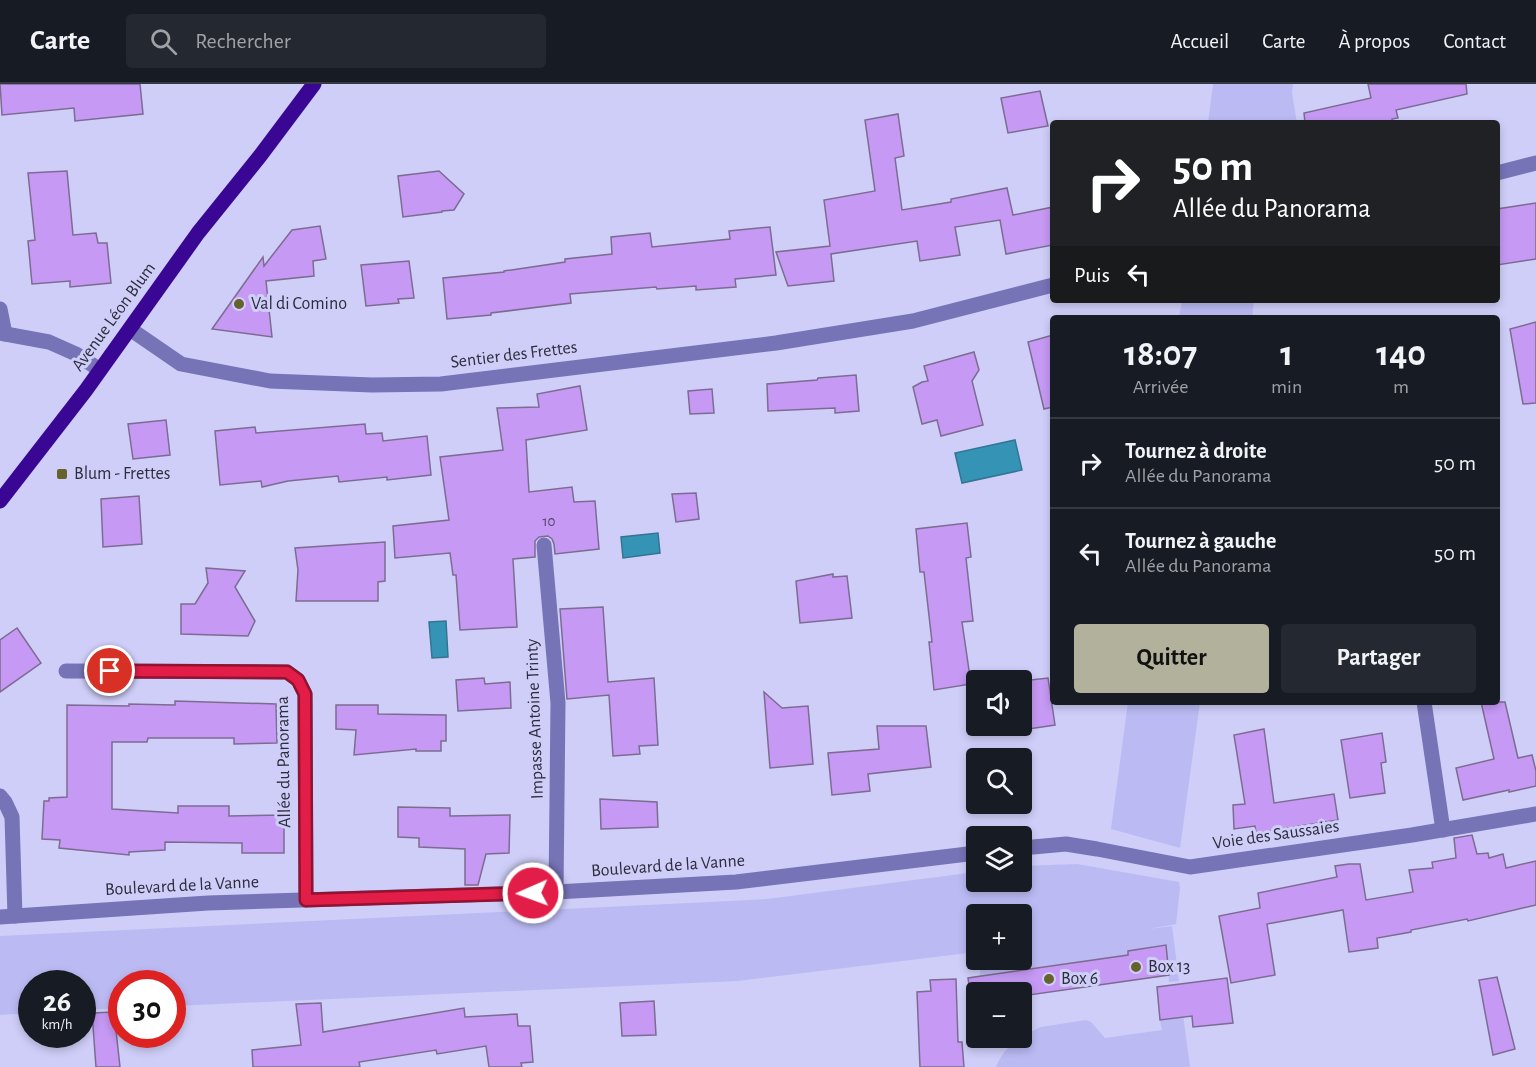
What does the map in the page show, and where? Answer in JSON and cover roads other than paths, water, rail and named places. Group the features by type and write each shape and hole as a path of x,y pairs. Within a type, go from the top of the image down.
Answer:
{"main road":[{"name":"Avenue Léon Blum","path":"0,501 100,370 198,233 314,84"}],"street":[{"path":"1500,172 1536,163"},
{"name":"Sentier des Frettes","path":"130,329 181,364 270,381 372,385 452,383 776,343 913,321 1050,286"},
{"path":"0,309 2,334 49,342 76,354 100,370"},
{"name":"Impasse Antoine Trinty","path":"544,545 558,703 556,892"},
{"name":"Allée du Panorama","path":"66,671 287,672 298,680 305,694 306,900"},
{"path":"1424,705 1443,830"},
{"path":"0,796 12,817 8,916"},
{"name":"Voie des Saussaies","path":"1032,847 1066,844 1190,867 1536,814"},
{"name":"Boulevard de la Vanne","path":"8,916 207,903 556,892 736,882 966,854"}],"place":[{"name":"Val di Comino","path":"239,304"},
{"name":"Blum - Frettes","path":"62,474"},
{"name":"Box 13","path":"1136,967"},
{"name":"Box 6","path":"1049,979"}]}
